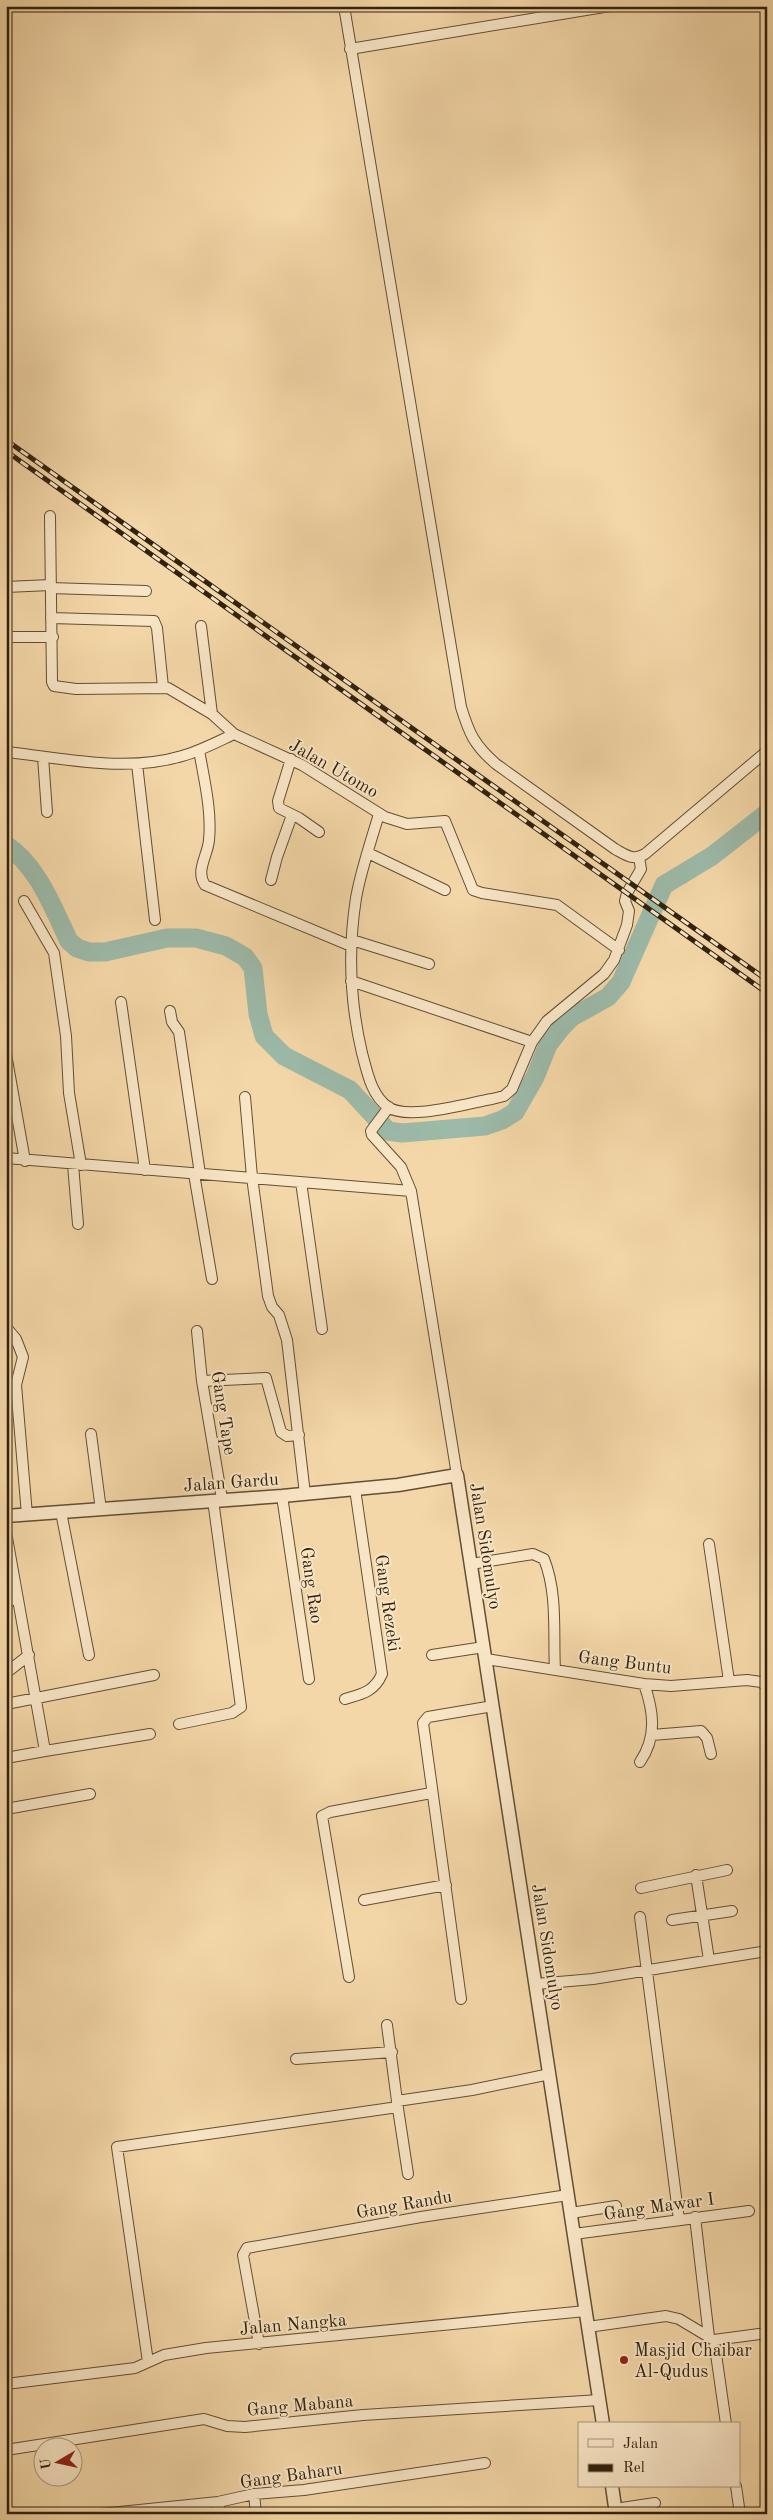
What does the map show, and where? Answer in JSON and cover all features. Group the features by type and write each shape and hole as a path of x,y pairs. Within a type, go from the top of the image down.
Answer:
{"street":[{"path":"344,6 350,49 366,127 461,706 469,732 480,750 496,764 630,858 639,857 767,751"},
{"path":"350,49 610,6"},
{"path":"50,516 50,587 51,618 53,637 52,671 54,686 76,689 163,687 157,628 154,621 51,618"},
{"path":"6,587 146,591"},
{"path":"201,626 212,714"},
{"path":"6,637 53,637"},
{"name":"Jalan Utomo","path":"163,687 212,714 234,734 291,759 358,798 379,814 356,896 352,943 352,981 360,1043 368,1076 386,1111"},
{"path":"6,752 43,757 137,764 182,756 234,734"},
{"path":"199,750 210,834 207,852 201,864 205,885 352,943 429,964"},
{"path":"43,757 47,812"},
{"path":"291,759 278,805 281,809 319,832"},
{"path":"137,764 154,920"},
{"path":"379,814 407,824 445,821 474,890 482,893 557,905 619,950"},
{"path":"271,880 292,815"},
{"path":"368,853 445,890"},
{"path":"457,1475 411,1191 401,1167 377,1143 371,1131 386,1111 420,1112 504,1096 512,1089 532,1042 562,1007 604,974 619,950 630,911 625,901 627,893 641,869 639,857"},
{"path":"24,901 54,953 66,1036 68,1093 77,1165 78,1224"},
{"path":"352,981 532,1042"},
{"path":"121,1002 145,1170"},
{"path":"170,1011 172,1022 179,1032 212,1279"},
{"path":"6,1054 25,1161"},
{"path":"245,1097 252,1177 268,1296 272,1307 279,1315 287,1340 305,1494"},
{"path":"6,1158 411,1191"},
{"path":"302,1182 322,1329"},
{"path":"6,1327 16,1339 23,1358 16,1385 27,1515"},
{"name":"Gang Tape","path":"179,1724 232,1713 241,1707 197,1332"},
{"path":"202,1381 266,1378 281,1432 287,1436 299,1435"},
{"path":"91,1434 101,1510"},
{"name":"Jalan Gardu","path":"6,1516 305,1494 398,1485 457,1475"},
{"name":"Jalan Sidomulyo","path":"457,1475 603,2422"},
{"name":"Gang Rezeki","path":"345,1699 371,1691 378,1684 382,1674 355,1489"},
{"name":"Gang Rao","path":"282,1496 309,1679"},
{"path":"61,1512 89,1655"},
{"path":"6,1532 45,1751"},
{"path":"709,1544 729,1681"},
{"path":"471,1564 533,1554 541,1556 546,1565 551,1591 555,1670"},
{"path":"6,1604 17,1596"},
{"name":"Gang Buntu","path":"432,1655 485,1653 555,1670 644,1684 671,1686 729,1681 764,1684"},
{"path":"6,1673 29,1655"},
{"path":"6,1704 37,1700 154,1676"},
{"path":"640,1762 652,1742 650,1703 644,1684"},
{"path":"461,1999 446,1885 431,1793 424,1720 493,1706"},
{"path":"652,1735 701,1731 707,1738 711,1754"},
{"path":"6,1758 150,1734"},
{"path":"349,1977 322,1816 330,1812 431,1793"},
{"path":"6,1809 90,1794"},
{"path":"641,1888 727,1870"},
{"path":"696,1875 709,1960"},
{"path":"364,1900 446,1885"},
{"path":"672,1920 732,1911"},
{"path":"640,1917 679,2220"},
{"path":"536,1984 647,1971 767,1952"},
{"path":"387,2024 408,2174"},
{"path":"296,2059 392,2052"},
{"path":"148,2362 117,2147 397,2104 550,2074"},
{"name":"Gang Randu","path":"259,2344 243,2255 246,2248 421,2217 568,2195"},
{"path":"571,2213 616,2206"},
{"name":"Gang Mawar I","path":"574,2234 749,2211"},
{"path":"695,2217 711,2338 726,2422"},
{"name":"Jalan Nangka","path":"6,2384 135,2368 173,2352 586,2312"},
{"path":"588,2327 666,2316 679,2319 711,2338 767,2333"},
{"name":"Gang Mabana","path":"6,2450 204,2419 227,2426 245,2427 363,2415 600,2400"},
{"name":"Gang Baharu","path":"100,2514 218,2502 254,2494 314,2488 485,2463"},
{"path":"612,2488 615,2511 655,2503"},
{"path":"736,2488 740,2514"},
{"path":"254,2494 256,2514"},
{"path":"218,2502 220,2514"}],"waterway":[{"path":"6,845 27,864 36,876 44,888 69,941 77,948 89,952 105,952 167,938 196,938 226,946 245,957 253,968 258,1014 264,1036 284,1056 350,1090 388,1131 402,1133 485,1126 502,1120 515,1112 535,1077 548,1045 561,1028 572,1017 608,997 621,982 664,885 712,856 767,813"}],"railway":[{"path":"6,440 767,980"},
{"path":"6,451 767,993"}],"place":[{"name":"Masjid Chaibar Al-Qudus","path":"624,2360"}]}
